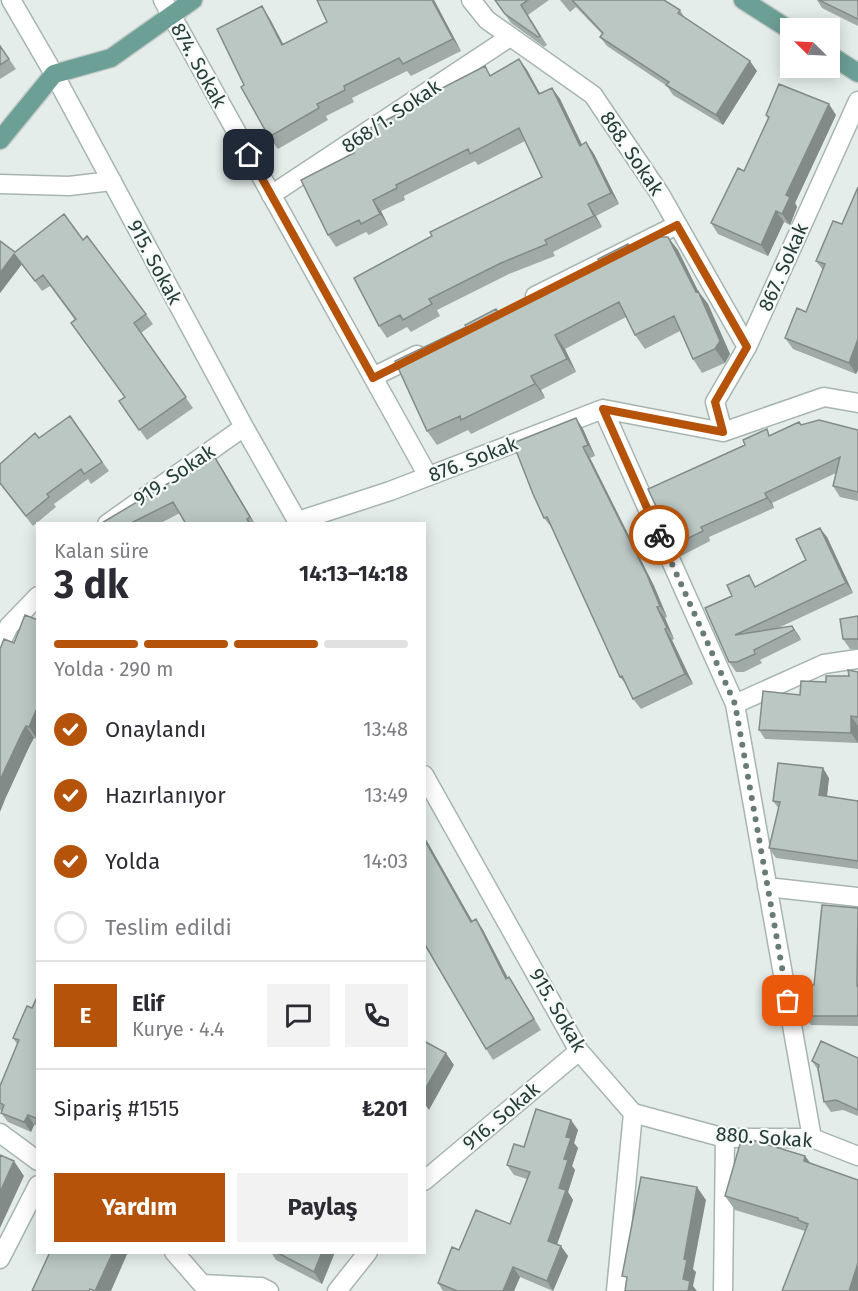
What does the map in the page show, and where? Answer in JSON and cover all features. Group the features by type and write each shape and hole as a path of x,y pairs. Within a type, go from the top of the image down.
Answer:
{"main road":[{"path":"0,140 54,74 111,58 167,8 193,0"},
{"path":"743,0 780,24"},
{"path":"840,61 858,73"}],"street":[{"name":"915. Sokak","path":"11,0 54,74 244,427 298,522"},
{"name":"868. Sokak","path":"471,0 487,20 593,95 660,194 747,347"},
{"name":"874. Sokak","path":"167,8 428,476"},
{"name":"868/1. Sokak","path":"272,195 510,37"},
{"name":"867. Sokak","path":"723,432 715,402 747,347 858,102"},
{"path":"0,184 69,186 112,181"},
{"path":"520,304 677,225"},
{"path":"373,378 436,346"},
{"path":"603,409 723,432 824,397 858,403"},
{"path":"603,409 735,704 812,1138"},
{"name":"876. Sokak","path":"298,522 428,476 603,409"},
{"name":"919. Sokak","path":"109,522 244,427"},
{"path":"0,645 9,626 36,598"},
{"path":"735,704 824,664 858,659"},
{"name":"915. Sokak","path":"426,778 579,1051 633,1113"},
{"path":"767,887 858,897"},
{"name":"916. Sokak","path":"426,1179 579,1051"},
{"path":"616,1291 633,1113"},
{"name":"880. Sokak","path":"633,1113 725,1138 812,1138 858,1156"},
{"path":"0,1133 36,1160"},
{"path":"723,1291 725,1138"},
{"path":"0,1259 36,1189"},
{"path":"176,1254 202,1284 261,1287 269,1291"},
{"path":"337,1291 366,1254"}],"building":[{"path":"317,0 432,0 453,39 403,64 399,58 344,86 345,90 317,104 319,108 269,137 241,87 244,85 217,29 262,6 282,45 327,22"},
{"path":"495,0 528,0 521,5 540,36 538,37 505,14"},
{"path":"572,0 664,0 680,10 678,13 750,61 716,115 666,85 669,82 600,37 603,33"},
{"path":"819,0 858,0 858,19"},
{"path":"0,46 9,59 0,65"},
{"path":"519,59 539,94 552,88 580,146 586,142 611,193 588,204 594,216 545,240 547,244 501,263 429,299 432,304 403,320 400,315 379,326 354,278 432,236 430,232 542,177 519,128 470,154 468,149 396,185 397,188 373,200 380,214 361,224 359,220 328,235 301,180 354,153 350,145 373,133 370,128 416,105 415,102 485,66 490,76"},
{"path":"779,84 829,104 786,195 790,197 782,214 776,211 761,245 711,223 738,168 744,171 769,117 766,115"},
{"path":"858,187 858,339 849,363 785,338 797,308 806,312 825,264 816,261 833,221 842,224"},
{"path":"64,214 83,240 87,236 146,314 134,323 186,397 139,430 119,401 125,397 71,323 76,319 43,275 35,281 14,254 0,273 0,241 15,252"},
{"path":"660,237 668,237 696,292 698,291 720,341 715,349 693,359 674,316 635,335 619,302 555,335 567,359 531,376 535,384 461,420 460,416 427,431 395,361 466,327 465,325 496,309 499,314 601,264 598,259 628,244 632,251"},
{"path":"70,416 102,462 84,474 81,469 47,494 49,497 26,516 0,483 0,464 35,433 39,438"},
{"path":"576,418 588,445 583,447 647,575 660,606 657,607 667,628 665,629 685,674 633,699 622,676 620,677 547,517 544,518 513,443"},
{"path":"819,420 858,430 858,492 833,486 840,457 765,493 767,498 701,527 703,531 674,545 648,489 745,445 743,440 767,429 769,436 799,422 801,425"},
{"path":"214,456 250,517 247,519 249,522 185,522 173,502 133,522 103,522"},
{"path":"820,528 846,583 735,635 792,626 794,630 754,650 755,654 737,662 729,662 705,608 732,596 727,585 749,575 755,587 806,560 796,539"},
{"path":"25,615 36,619 36,711 29,727 26,726 22,733 0,780 0,649 4,639 14,643"},
{"path":"858,616 858,639 843,639 840,619"},
{"path":"848,670 858,672 858,717 851,716 851,733 759,730 763,691 800,695 801,681 826,682 826,676 849,676"},
{"path":"778,763 823,768 819,795 858,801 858,861 769,848 780,802 773,801"},
{"path":"426,843 471,922 476,919 506,979 509,977 534,1019 486,1049 426,946"},
{"path":"822,905 858,908 858,1016 804,1016 805,992 809,992 809,985 814,985"},
{"path":"36,999 36,1118 28,1115 24,1122 1,1113 4,1105 0,1103 0,1086 19,1040 13,1038 27,1006 32,1008"},
{"path":"821,1041 858,1058 858,1110 836,1100 824,1102 819,1065 812,1061"},
{"path":"426,1042 446,1053 426,1088"},
{"path":"536,1109 571,1120 566,1137 571,1138 564,1159 568,1160 559,1188 566,1190 548,1241 561,1246 547,1281 513,1267 503,1291 457,1291 438,1283 452,1247 459,1250 476,1210 510,1224 530,1172 507,1165 514,1144 524,1147"},
{"path":"742,1137 805,1156 804,1161 858,1180 858,1263 849,1291 782,1291 808,1224 798,1218 725,1196"},
{"path":"0,1155 14,1161 0,1192"},
{"path":"641,1177 697,1187 684,1259 687,1260 683,1279 690,1281 688,1291 625,1291 627,1277 622,1276"},
{"path":"49,1254 112,1254 95,1291 90,1289 89,1291 32,1291"},
{"path":"280,1254 321,1254 314,1272"}],"way so far":[{"path":"659,535 735,704 788,1001"}],"route":[{"path":"249,155 373,378 677,225 747,347 715,402 723,432 603,409 659,535"}]}
